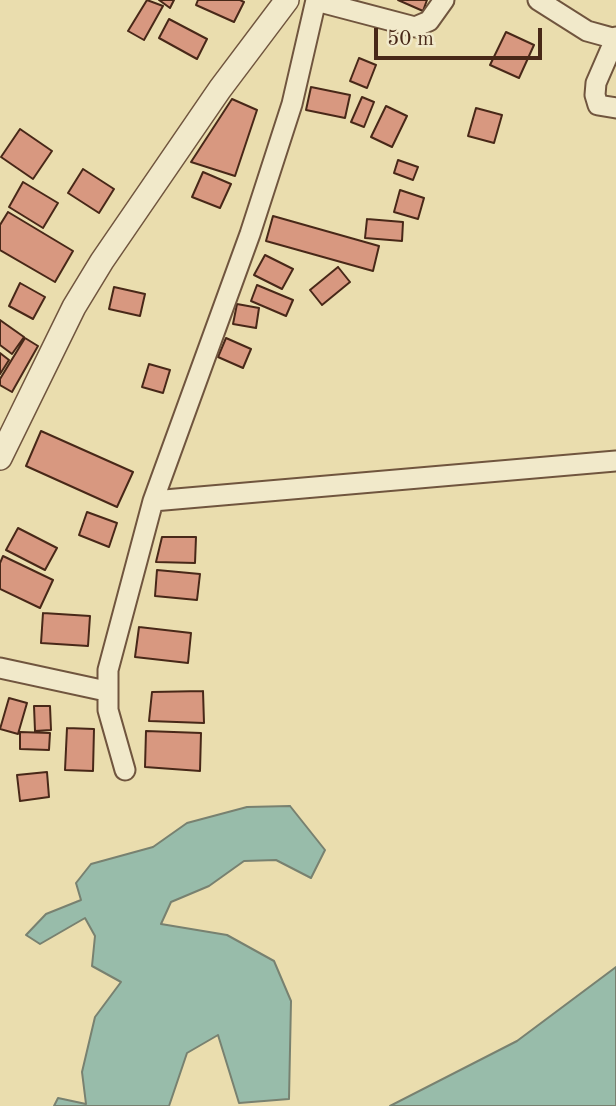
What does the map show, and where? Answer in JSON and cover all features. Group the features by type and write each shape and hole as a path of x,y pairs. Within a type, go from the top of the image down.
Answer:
{"street":[{"path":"0,458 74,307 102,261 213,100 287,0"},
{"path":"125,769 106,691 117,633 153,501 250,234 292,104 316,0 415,27 429,21 444,0"},
{"path":"538,0 587,30 616,38 596,83 595,95 598,105 616,108"},
{"path":"153,501 616,461"},
{"path":"0,668 106,691"}],"shaded area":[{"path":"290,806 325,850 311,878 276,860 244,861 209,886 171,902 161,924 227,935 274,961 291,1001 289,1099 239,1103 218,1035 187,1053 169,1106 54,1106 58,1098 86,1104 82,1072 95,1017 121,982 92,966 95,936 85,918 40,944 26,935 46,914 81,900 76,883 91,864 153,847 187,823 247,807"},
{"path":"616,967 616,1106 390,1106 517,1041"}],"building":[{"path":"147,0 163,6 144,40 128,31"},
{"path":"159,0 174,0 170,8"},
{"path":"198,0 244,2 234,22 196,5"},
{"path":"398,0 427,0 423,11"},
{"path":"169,19 207,39 197,59 159,38"},
{"path":"506,32 534,45 519,78 490,65"},
{"path":"359,58 376,65 367,88 350,81"},
{"path":"311,87 350,95 345,118 306,110"},
{"path":"362,97 374,102 364,127 351,122"},
{"path":"232,99 257,110 235,176 191,162"},
{"path":"386,106 407,116 392,147 371,137"},
{"path":"476,108 502,115 494,143 468,136"},
{"path":"20,129 52,151 33,179 1,157"},
{"path":"398,160 418,167 413,180 394,173"},
{"path":"83,169 114,189 99,213 68,193"},
{"path":"203,172 231,184 220,208 192,197"},
{"path":"23,182 58,203 43,228 9,207"},
{"path":"400,190 424,198 418,219 394,212"},
{"path":"8,212 73,251 55,282 0,250 0,225"},
{"path":"273,216 379,246 373,271 266,241"},
{"path":"367,219 403,222 402,241 365,238"},
{"path":"265,255 293,269 282,289 254,275"},
{"path":"338,267 350,282 322,305 310,290"},
{"path":"20,283 45,297 33,319 9,306"},
{"path":"257,285 293,300 286,316 251,301"},
{"path":"114,287 145,294 140,316 109,309"},
{"path":"237,304 259,308 256,328 233,324"},
{"path":"0,320 24,337 12,354 0,345"},
{"path":"25,338 38,346 12,392 0,385 0,379"},
{"path":"226,338 251,349 243,368 218,357"},
{"path":"0,353 9,360 0,374"},
{"path":"149,364 170,370 163,393 142,387"},
{"path":"41,431 133,472 117,507 26,466"},
{"path":"87,512 117,523 109,547 79,535"},
{"path":"18,528 57,548 45,570 6,550"},
{"path":"162,537 196,537 195,563 156,562"},
{"path":"3,556 53,580 40,608 0,589 0,563"},
{"path":"157,570 200,574 197,600 155,596"},
{"path":"43,613 90,616 88,646 41,643"},
{"path":"139,627 191,633 188,663 135,657"},
{"path":"203,691 204,723 149,721 152,692"},
{"path":"9,698 27,703 18,734 0,729"},
{"path":"34,706 50,706 51,730 35,731"},
{"path":"67,728 94,729 93,771 65,770"},
{"path":"146,731 201,733 200,771 145,767"},
{"path":"20,732 50,733 49,750 20,749"},
{"path":"47,772 49,797 20,801 17,775"}]}
